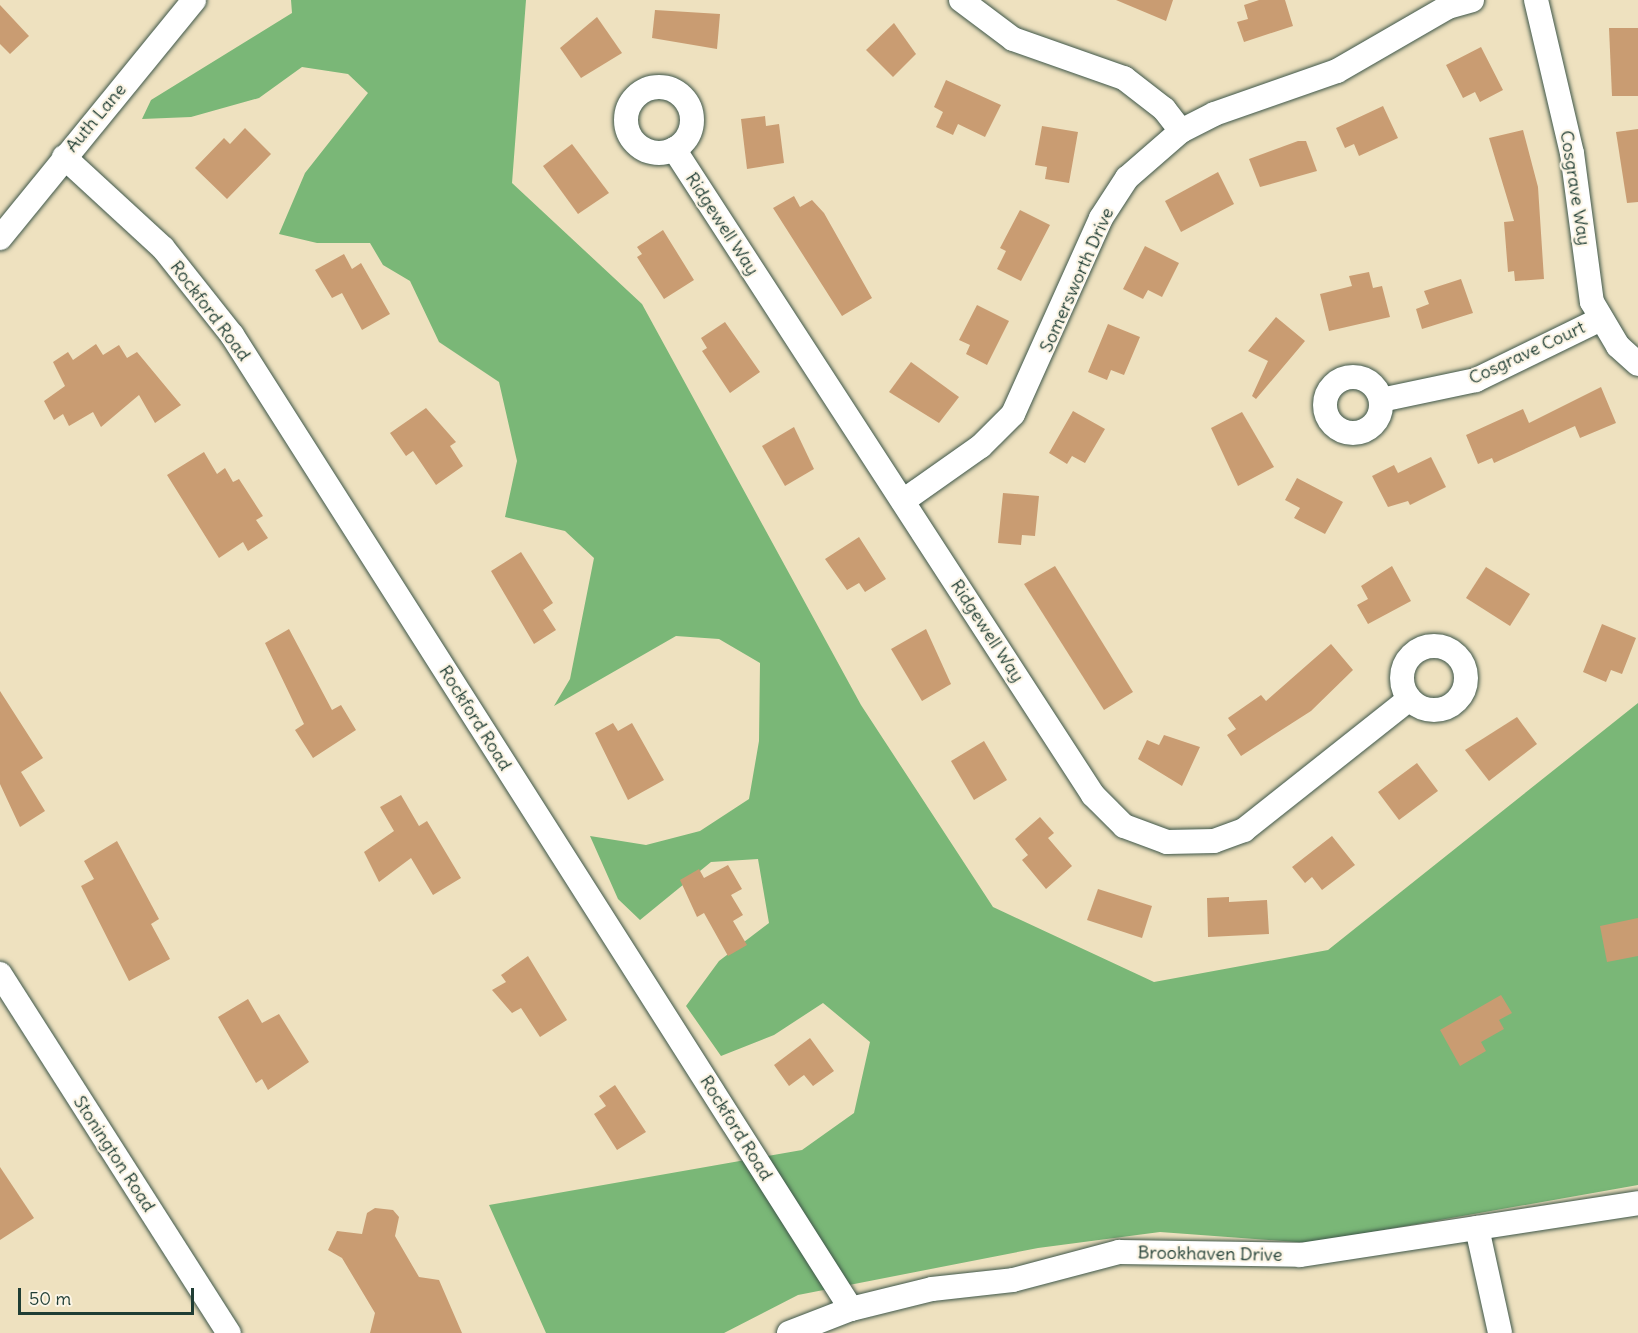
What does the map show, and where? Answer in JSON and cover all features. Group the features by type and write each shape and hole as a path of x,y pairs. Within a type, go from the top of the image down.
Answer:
{"street":[{"name":"Auth Lane","path":"0,238 194,0"},
{"path":"961,0 1013,39 1124,78 1164,108 1181,131"},
{"name":"Somersworth Drive","path":"903,501 981,447 1013,414 1101,218 1127,178 1181,131 1214,114 1337,71 1448,7 1472,0"},
{"name":"Cosgrave Way","path":"1536,0 1572,153 1593,302 1618,346 1638,364"},
{"name":"Ridgewell Way","path":"674,149 1093,795 1124,826 1167,843 1214,841 1244,830 1409,699"},
{"name":"Rockford Road","path":"64,157 163,248 232,334 851,1309"},
{"name":"Cosgrave Court","path":"1381,400 1476,380 1601,318"},
{"name":"Stonington Road","path":"0,974 229,1333"},
{"name":"Brookhaven Drive","path":"789,1333 851,1309 932,1289 1013,1280 1119,1252 1300,1255 1638,1203"},
{"path":"1477,1228 1500,1333"}],"green space":[{"path":"291,0 526,0 512,183 642,304 861,705 993,907 1154,982 1328,950 1638,703 1638,1185 1310,1243 1160,1232 1038,1248 798,1295 724,1333 546,1333 489,1205 802,1150 854,1113 870,1042 823,1003 774,1035 721,1056 686,1006 719,961 769,923 758,859 711,862 640,920 618,899 590,836 646,845 700,831 749,799 759,741 760,663 719,639 676,636 554,706 570,679 594,558 565,531 505,517 517,461 499,382 439,342 410,281 383,265 370,243 317,243 279,234 305,173 368,93 348,74 302,67 259,98 191,117 142,119 151,100 292,13"}],"building":[{"path":"1116,0 1173,0 1166,21"},
{"path":"1259,0 1285,0 1293,26 1244,42 1237,22 1248,19 1244,5"},
{"path":"0,5 29,36 10,54 0,44"},
{"path":"655,10 720,14 717,49 652,38"},
{"path":"597,17 622,53 581,78 560,48"},
{"path":"894,23 916,54 893,77 866,50"},
{"path":"1609,28 1638,28 1638,96 1612,96"},
{"path":"1481,47 1503,90 1480,102 1475,92 1463,98 1446,65"},
{"path":"946,80 1001,105 985,137 958,124 953,135 936,127 943,112 934,107"},
{"path":"1383,106 1398,138 1359,156 1354,144 1345,148 1336,128"},
{"path":"765,116 766,126 779,124 784,163 747,169 741,119"},
{"path":"1042,126 1078,132 1069,183 1045,179 1047,167 1035,165"},
{"path":"245,128 271,154 227,199 195,168 224,138 230,144"},
{"path":"1638,129 1638,202 1627,203 1616,132"},
{"path":"1523,130 1538,187 1544,279 1515,281 1514,271 1508,272 1504,222 1514,221 1489,138"},
{"path":"1298,141 1306,141 1317,171 1260,187 1249,159"},
{"path":"572,144 609,193 578,214 543,166"},
{"path":"1218,172 1234,204 1181,232 1165,201"},
{"path":"794,196 800,207 812,200 824,213 872,298 842,316 773,208"},
{"path":"1020,210 1050,225 1021,281 997,269 1006,251 1000,248"},
{"path":"663,230 694,280 664,299 637,257 642,254 637,247"},
{"path":"1145,246 1179,263 1162,297 1148,290 1143,299 1123,289"},
{"path":"344,254 352,269 361,263 390,314 362,330 342,293 332,298 315,270"},
{"path":"1369,272 1373,288 1382,286 1390,317 1329,331 1320,294 1352,286 1349,276"},
{"path":"1461,279 1473,313 1422,329 1416,309 1429,304 1424,291"},
{"path":"977,305 1009,321 987,365 966,354 970,345 959,340"},
{"path":"1276,317 1305,341 1256,399 1252,396 1268,361 1248,351"},
{"path":"725,322 760,372 730,393 702,351 707,348 701,338"},
{"path":"1108,324 1140,337 1124,375 1111,370 1107,380 1088,372"},
{"path":"96,344 103,355 119,345 127,358 137,352 181,405 155,423 139,395 101,427 93,412 69,426 63,414 54,420 44,401 65,386 53,362 68,352 73,360"},
{"path":"911,362 959,397 939,423 889,392"},
{"path":"1601,387 1616,423 1580,438 1575,426 1494,463 1492,458 1478,464 1466,435 1523,409 1529,423"},
{"path":"426,408 456,442 450,446 463,466 436,485 413,451 406,456 390,433"},
{"path":"1073,411 1105,429 1085,463 1072,456 1067,464 1049,453"},
{"path":"1242,412 1274,467 1238,486 1211,428"},
{"path":"794,427 814,469 785,486 762,446"},
{"path":"204,452 217,474 225,468 233,482 239,479 263,516 256,520 268,538 248,551 243,542 219,558 167,475"},
{"path":"1431,457 1446,487 1410,505 1408,501 1388,507 1372,476 1394,465 1398,473"},
{"path":"1297,478 1343,502 1325,534 1294,518 1300,508 1285,500"},
{"path":"1003,493 1039,496 1035,536 1022,535 1021,545 998,543"},
{"path":"859,537 886,579 865,592 859,583 847,590 825,559"},
{"path":"521,552 553,603 543,610 556,630 534,644 491,571"},
{"path":"1055,566 1133,692 1104,710 1024,584"},
{"path":"1392,566 1411,601 1368,624 1357,605 1368,599 1361,586"},
{"path":"1486,567 1530,594 1510,626 1466,598"},
{"path":"1602,624 1636,638 1622,674 1611,670 1606,682 1583,672"},
{"path":"289,629 332,710 341,705 356,730 313,758 295,730 304,724 265,643"},
{"path":"926,629 951,684 922,701 891,649"},
{"path":"1331,644 1353,670 1311,711 1241,756 1227,735 1236,729 1228,718 1261,695 1266,701"},
{"path":"0,691 43,758 21,772 45,811 20,827 0,784"},
{"path":"1517,717 1537,744 1489,781 1465,750"},
{"path":"613,723 618,731 632,723 664,780 628,800 595,733"},
{"path":"1164,735 1200,747 1182,786 1138,759 1147,740 1159,745"},
{"path":"984,741 1007,780 974,800 951,761"},
{"path":"1417,763 1438,791 1399,820 1378,792"},
{"path":"401,795 419,826 427,821 461,878 433,895 411,858 379,882 364,852 394,831 380,807"},
{"path":"1040,817 1054,833 1048,838 1072,866 1046,889 1022,860 1028,855 1015,839"},
{"path":"1332,836 1355,865 1322,890 1312,877 1305,883 1292,867"},
{"path":"117,841 159,919 151,924 170,959 129,981 81,886 94,879 84,861"},
{"path":"728,865 742,889 731,895 743,915 733,921 747,945 728,956 704,913 697,917 680,880 699,869 704,878"},
{"path":"1098,889 1152,906 1142,938 1087,920"},
{"path":"1229,897 1229,902 1267,900 1269,934 1208,937 1207,898"},
{"path":"1638,918 1638,956 1607,962 1600,926"},
{"path":"528,956 567,1020 540,1037 521,1008 512,1013 492,990 506,982 501,975"},
{"path":"1501,995 1512,1013 1499,1020 1504,1029 1481,1042 1486,1051 1460,1066 1440,1030"},
{"path":"248,999 262,1023 279,1014 309,1062 268,1090 262,1079 256,1083 218,1017"},
{"path":"810,1038 834,1071 813,1086 804,1075 789,1086 774,1065"},
{"path":"615,1085 646,1132 617,1150 594,1114 606,1106 599,1096"},
{"path":"0,1167 34,1218 0,1240"},
{"path":"375,1208 393,1210 399,1217 395,1236 419,1277 439,1280 462,1333 370,1333 375,1313 342,1258 328,1250 337,1231 362,1234 367,1213"}]}
